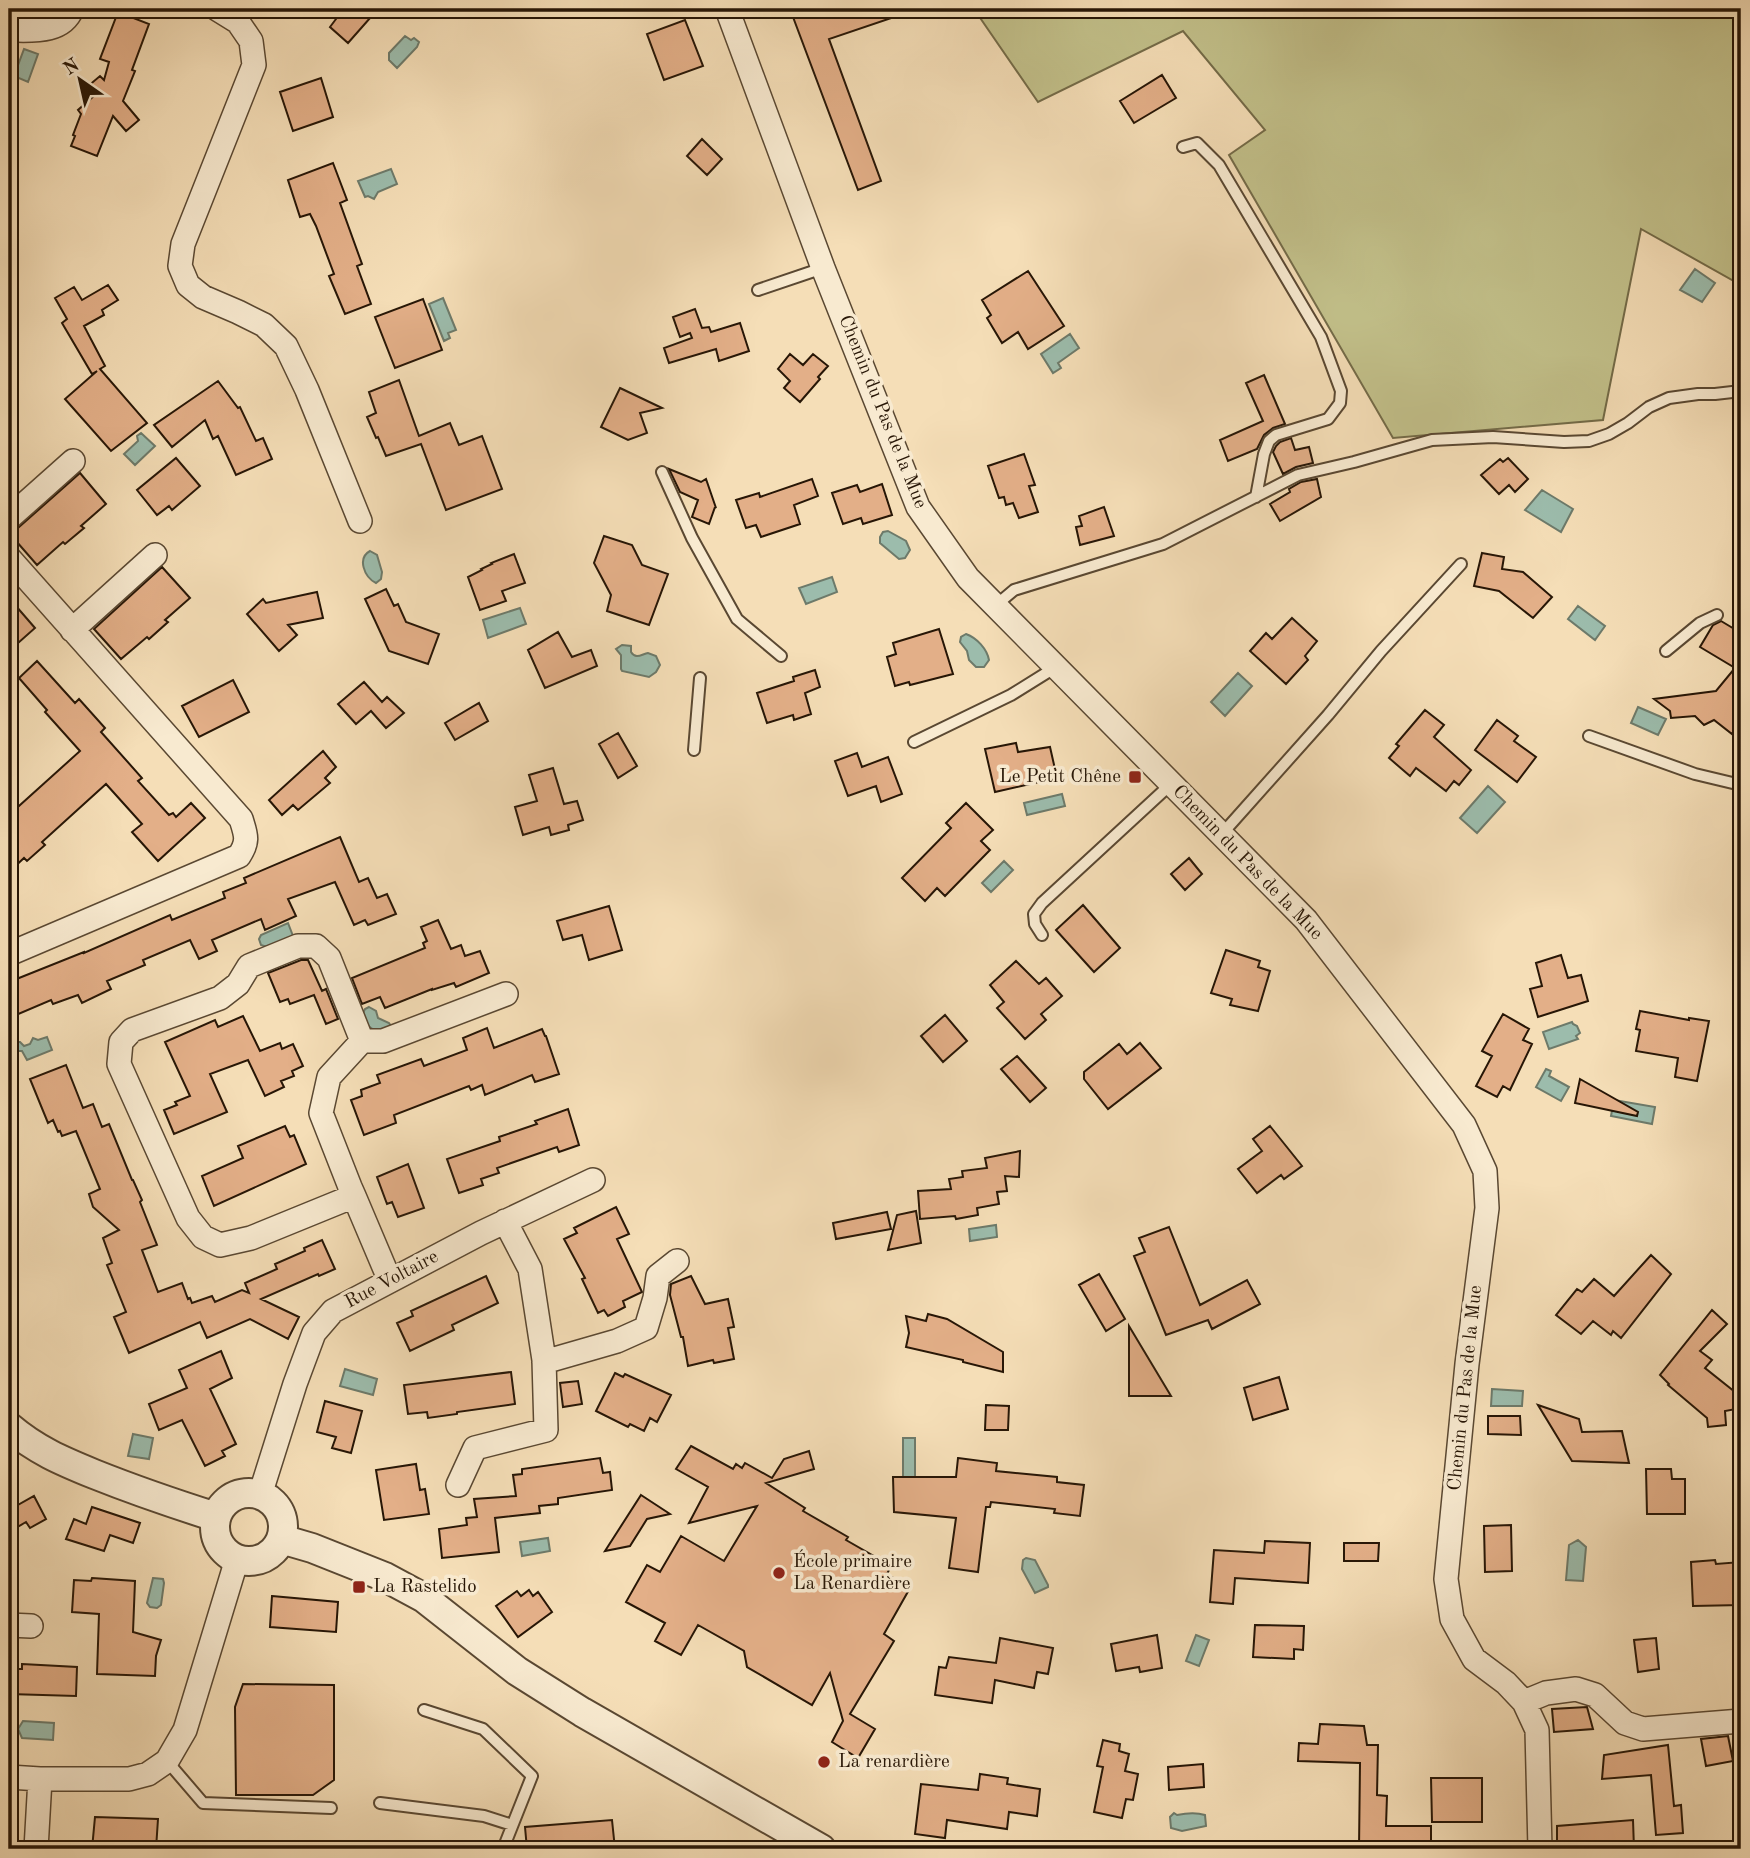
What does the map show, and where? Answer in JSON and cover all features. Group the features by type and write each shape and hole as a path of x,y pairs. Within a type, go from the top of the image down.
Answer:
{"street":[{"path":"9,30 58,26 69,16 72,9"},
{"path":"217,9 238,22 251,41 254,65 183,244 180,266 188,285 203,298 264,324 286,346 307,390 360,521"},
{"name":"Chemin du Pas de la Mue","path":"727,9 823,268 918,507 968,578 1306,920 1464,1125 1485,1171 1487,1208 1466,1364 1446,1579 1452,1619 1474,1659 1506,1683 1524,1702 1536,1730 1540,1849"},
{"path":"9,518 73,461"},
{"path":"72,630 155,555"},
{"path":"9,559 241,819 246,834 245,847 239,856 9,954"},
{"path":"354,1196 251,1238 220,1245 203,1237 188,1218 119,1064 121,1042 132,1030 220,998 238,984 249,966 298,946 316,946 329,958 362,1041"},
{"path":"390,1281 321,1113 329,1077 362,1041 383,1041 506,994"},
{"name":"Rue Voltaire","path":"260,1495 314,1333 333,1311 505,1221 593,1180"},
{"path":"458,1485 475,1448 546,1430 544,1362 530,1269 505,1221"},
{"path":"544,1362 617,1341 646,1328 656,1298 658,1276 677,1261"},
{"path":"9,1427 26,1442 49,1455 139,1492 216,1517"},
{"path":"249,1493 260,1495 272,1502 279,1512 283,1525 281,1539 274,1550 263,1558 250,1561 237,1559 221,1547 216,1538 216,1517 229,1499 249,1493"},
{"path":"281,1539 312,1548 385,1577 424,1598 517,1671 594,1719 821,1849"},
{"path":"9,1777 129,1779 148,1774 167,1761 185,1730 237,1559"},
{"path":"1524,1702 1546,1693 1576,1689 1595,1695 1625,1723 1643,1729 1741,1721"},
{"path":"36,1849 40,1779"}],"lane":[{"path":"1183,147 1197,143 1219,165 1321,337 1341,391 1340,402 1328,419 1276,435 1269,441 1264,453 1256,497"},
{"path":"758,290 823,268"},
{"path":"995,606 1014,590 1163,544 1298,475 1432,440 1493,437 1589,441 1609,434 1649,407 1669,398 1741,391"},
{"path":"662,472 692,538 737,619 781,656"},
{"path":"1221,835 1381,651 1461,564"},
{"path":"1667,651 1700,623 1717,615"},
{"path":"914,742 1011,695 1056,667"},
{"path":"695,750 700,678"},
{"path":"1590,736 1695,774 1741,785"},
{"path":"1042,935 1035,924 1034,914 1042,903 1171,784"},
{"path":"424,1710 483,1729 532,1776 503,1849"},
{"path":"167,1761 203,1803 331,1808"},
{"path":"380,1803 484,1816 512,1825"}],"shaded area":[{"path":"974,9 1741,9 1741,285 1641,229 1603,420 1393,438 1229,155 1265,130 1183,31 1038,102"},
{"path":"405,36 419,42 397,68 389,60 389,53"},
{"path":"24,49 38,54 28,82 14,76"},
{"path":"391,169 397,184 378,192 374,199 365,197 358,181"},
{"path":"1695,269 1715,283 1702,302 1680,290"},
{"path":"443,298 456,330 448,333 450,338 444,341 429,304"},
{"path":"1070,334 1079,348 1058,363 1061,368 1053,373 1041,354"},
{"path":"141,433 155,446 135,465 124,454 138,441 137,436"},
{"path":"1542,490 1573,509 1561,532 1525,510"},
{"path":"888,531 906,541 910,550 905,558 899,559 880,543 883,532"},
{"path":"370,551 377,555 382,572 381,579 376,583 368,576 363,563"},
{"path":"832,577 837,592 806,604 799,588"},
{"path":"1578,606 1605,626 1595,640 1568,619"},
{"path":"520,608 526,624 488,638 483,620"},
{"path":"966,634 984,648 989,660 984,667 976,667 969,660 967,651 960,642 961,637"},
{"path":"622,645 631,646 631,652 635,656 648,653 656,656 660,665 656,672 649,677 622,671 621,655 616,649"},
{"path":"1238,673 1252,686 1225,716 1211,702"},
{"path":"1638,707 1666,719 1658,735 1631,723"},
{"path":"1488,786 1505,802 1477,833 1460,818"},
{"path":"1062,794 1065,806 1027,815 1024,803"},
{"path":"1004,861 1013,870 991,892 982,883"},
{"path":"288,923 293,936 267,947 261,945 261,935"},
{"path":"369,1007 376,1011 378,1018 391,1026 378,1033 367,1025 363,1013"},
{"path":"1572,1022 1580,1033 1576,1036 1578,1039 1549,1049 1543,1032"},
{"path":"47,1037 52,1050 27,1060 22,1051 16,1051 14,1048 17,1042 24,1046 30,1044 33,1038 38,1040"},
{"path":"1546,1069 1551,1071 1549,1076 1569,1087 1561,1101 1536,1087"},
{"path":"1614,1100 1655,1107 1652,1124 1611,1116"},
{"path":"996,1225 997,1237 970,1241 969,1229"},
{"path":"345,1369 377,1379 373,1395 340,1386"},
{"path":"1492,1389 1523,1391 1522,1406 1491,1406"},
{"path":"133,1434 153,1438 149,1459 128,1456"},
{"path":"903,1438 915,1438 915,1482 903,1481"},
{"path":"548,1538 550,1551 522,1556 520,1542"},
{"path":"1578,1540 1586,1547 1583,1581 1566,1580 1569,1545"},
{"path":"1023,1560 1035,1560 1048,1587 1035,1593 1022,1569"},
{"path":"153,1578 163,1579 164,1583 161,1605 157,1608 150,1607 147,1603"},
{"path":"1196,1635 1209,1640 1199,1666 1186,1661"},
{"path":"23,1721 54,1723 53,1740 22,1738 18,1729"},
{"path":"1174,1813 1205,1815 1206,1826 1182,1831 1171,1828 1170,1817"}],"building":[{"path":"324,9 378,9 348,43 330,27 336,19"},
{"path":"790,9 909,9 909,12 829,39 881,181 858,190"},
{"path":"118,12 149,24 123,101 139,120 126,131 113,116 97,156 71,146 81,114 78,110 95,95 87,87 100,76 104,80 109,62 100,59"},
{"path":"685,20 703,66 664,80 647,34"},
{"path":"1162,75 1176,98 1134,123 1120,101"},
{"path":"321,78 333,117 293,131 280,92"},
{"path":"702,139 722,159 707,175 687,156"},
{"path":"333,163 347,200 340,203 362,264 357,266 371,304 345,314 329,276 334,274 316,226 310,214 300,217 288,180"},
{"path":"1028,271 1064,326 1028,349 1018,332 1002,343 987,318 991,315 982,300"},
{"path":"108,285 118,300 102,310 104,315 84,326 105,366 100,369 147,423 111,451 65,399 97,371 92,374 62,323 67,319 55,298 74,287 82,300"},
{"path":"423,299 442,350 395,368 375,317"},
{"path":"695,309 702,328 709,327 711,332 740,323 749,351 719,361 716,349 669,363 664,348 692,338 690,333 680,337 673,317"},
{"path":"790,354 803,365 813,354 828,366 800,402 784,388 790,381 778,369"},
{"path":"1264,375 1285,424 1264,435 1257,449 1228,461 1220,440 1263,421 1246,383"},
{"path":"399,380 419,436 450,423 459,445 482,436 502,489 446,510 421,444 386,456 367,417 376,413 369,392"},
{"path":"218,381 238,408 240,407 256,441 263,438 272,459 236,475 218,436 213,439 205,420 172,447 154,425"},
{"path":"620,388 662,408 640,413 647,433 628,440 601,427"},
{"path":"1291,438 1295,450 1309,447 1313,463 1283,474 1273,452 1280,442"},
{"path":"1024,454 1035,485 1029,486 1038,512 1019,518 1013,503 1006,505 1004,497 999,498 988,466"},
{"path":"176,458 200,486 172,510 169,506 157,515 137,490"},
{"path":"1508,458 1528,479 1515,492 1509,485 1499,494 1481,475 1500,459 1503,462"},
{"path":"669,469 701,482 706,479 716,508 709,524 692,517 698,500 680,492"},
{"path":"80,473 106,504 81,526 84,528 37,565 9,533"},
{"path":"812,479 818,496 794,505 800,524 761,537 756,525 746,528 736,500 759,493 760,497"},
{"path":"1317,479 1321,497 1280,521 1270,504 1301,482"},
{"path":"882,484 892,515 863,524 861,518 843,524 832,493 857,485 860,492"},
{"path":"1104,507 1114,536 1080,545 1076,527 1082,526 1079,516"},
{"path":"604,536 632,545 642,565 668,574 649,625 607,611 611,595 594,563"},
{"path":"1482,553 1504,557 1502,569 1523,572 1552,597 1533,618 1499,591 1474,586"},
{"path":"514,554 525,583 502,591 506,601 480,610 468,577 491,563"},
{"path":"162,567 190,598 165,620 168,622 149,639 147,637 121,659 94,629"},
{"path":"386,589 394,606 398,604 406,622 439,634 428,664 389,651 365,599"},
{"path":"317,592 323,618 288,625 297,635 279,651 247,614 263,599 266,603"},
{"path":"9,598 35,628 9,651"},
{"path":"1292,618 1317,641 1305,656 1308,660 1286,684 1250,651 1266,633 1272,639"},
{"path":"1721,621 1741,633 1741,723 1732,734 1714,720 1704,725 1695,716 1671,718 1670,711 1654,699 1716,691 1735,668 1700,647 1713,625"},
{"path":"939,629 953,674 895,686 887,657 896,654 893,643"},
{"path":"558,632 572,657 591,650 597,666 545,688 528,650"},
{"path":"37,661 75,703 79,699 105,728 101,732 142,778 138,781 169,815 173,813 176,817 191,803 205,818 158,861 132,832 142,824 106,784 42,842 45,845 27,861 24,858 9,872 9,815 80,751 19,678"},
{"path":"815,670 820,687 805,693 811,714 794,720 793,715 767,723 757,693 794,681 793,677"},
{"path":"233,680 249,712 199,737 182,706"},
{"path":"364,682 382,702 387,697 404,713 386,728 371,711 356,724 338,704"},
{"path":"479,703 488,721 455,740 445,723"},
{"path":"1425,710 1444,725 1434,737 1471,770 1459,785 1454,781 1446,791 1416,768 1410,776 1389,758 1399,746 1396,744"},
{"path":"1497,720 1518,736 1514,741 1536,757 1517,782 1475,750"},
{"path":"618,733 637,766 618,778 599,744"},
{"path":"1016,743 1018,752 1050,747 1057,778 995,792 985,749"},
{"path":"323,751 336,767 325,778 330,783 298,810 293,805 282,815 269,800"},
{"path":"857,753 862,767 888,757 902,794 881,802 876,786 848,796 835,761"},
{"path":"553,768 564,804 577,801 583,820 568,825 569,830 551,835 549,827 523,835 515,807 537,801 529,775"},
{"path":"966,803 993,830 981,841 990,850 945,896 937,888 925,901 902,878 951,828 946,823"},
{"path":"340,837 359,882 368,878 377,898 387,894 396,914 368,925 365,920 354,925 335,882 288,899 296,916 265,930 261,919 212,940 217,951 199,959 190,940 143,960 145,965 107,981 111,989 82,1003 78,995 53,1004 51,1000 9,1018 9,982 170,915 172,920 225,898 223,892 246,883 244,878"},
{"path":"1189,858 1202,874 1185,890 1171,874"},
{"path":"1083,905 1120,948 1094,972 1056,930"},
{"path":"609,906 622,950 589,960 582,935 563,940 557,921"},
{"path":"438,920 451,949 461,945 465,956 480,951 489,973 456,987 454,983 432,989 385,1008 380,997 362,1004 352,978 425,948 423,943 427,941 421,927"},
{"path":"1226,950 1260,961 1258,967 1270,971 1258,1011 1230,1005 1232,999 1211,993"},
{"path":"1561,955 1568,978 1581,975 1588,1001 1538,1017 1530,989 1542,986 1536,963"},
{"path":"301,960 308,960 322,991 326,989 338,1019 326,1024 314,995 290,1004 288,999 280,1002 268,973"},
{"path":"1016,961 1039,984 1046,978 1062,996 1041,1014 1046,1020 1025,1039 997,1008 1004,1002 990,985"},
{"path":"1640,1011 1709,1021 1697,1081 1675,1077 1678,1058 1636,1051 1640,1030 1636,1029"},
{"path":"1503,1014 1529,1029 1523,1040 1532,1044 1510,1090 1503,1086 1497,1097 1476,1086 1492,1056 1482,1051"},
{"path":"945,1015 967,1041 943,1062 921,1036"},
{"path":"243,1016 260,1051 280,1043 282,1049 293,1044 303,1066 292,1071 294,1076 281,1081 284,1087 265,1096 248,1060 210,1074 227,1112 174,1134 164,1110 190,1096 165,1042 215,1020 218,1027"},
{"path":"487,1028 494,1048 542,1029 559,1074 535,1082 532,1075 485,1095 482,1085 471,1090 469,1086 394,1115 396,1123 364,1135 351,1100 362,1096 361,1090 380,1083 377,1075 421,1059 424,1066 467,1050 463,1038"},
{"path":"1140,1043 1161,1068 1108,1109 1084,1079 1084,1072 1119,1044 1127,1054"},
{"path":"1017,1056 1046,1088 1030,1102 1001,1069"},
{"path":"66,1065 83,1108 93,1104 102,1127 109,1124 142,1200 140,1202 157,1245 142,1250 158,1292 182,1283 192,1303 212,1296 215,1302 242,1290 249,1293 245,1283 277,1269 275,1264 322,1240 335,1269 261,1299 299,1317 288,1339 250,1319 207,1338 200,1322 129,1353 114,1317 126,1312 107,1265 112,1263 103,1238 119,1230 93,1207 89,1194 100,1189 76,1131 62,1136 53,1120 48,1123 30,1079"},
{"path":"1580,1079 1638,1112 1637,1116 1575,1103"},
{"path":"568,1109 579,1145 559,1152 557,1147 497,1168 499,1173 481,1179 483,1185 459,1193 447,1159 500,1141 499,1137 537,1124 535,1121"},
{"path":"285,1126 290,1137 294,1135 306,1164 214,1206 202,1176 243,1158 238,1146"},
{"path":"1270,1126 1302,1166 1284,1179 1281,1175 1257,1193 1238,1169 1262,1151 1253,1139"},
{"path":"1020,1151 1019,1177 1005,1176 1007,1191 997,1192 999,1204 977,1208 978,1215 956,1219 955,1216 920,1219 918,1191 951,1189 949,1179 963,1177 962,1171 987,1168 985,1158"},
{"path":"408,1164 424,1208 398,1217 392,1202 387,1204 377,1177"},
{"path":"616,1207 629,1234 617,1239 642,1292 623,1301 625,1307 608,1316 604,1310 598,1313 582,1279 585,1278 564,1239 577,1233 574,1228"},
{"path":"916,1211 921,1243 888,1250 897,1215"},
{"path":"887,1212 891,1229 836,1239 833,1223"},
{"path":"1169,1227 1200,1305 1247,1280 1260,1304 1212,1329 1208,1320 1166,1335 1134,1256 1145,1252 1139,1238"},
{"path":"1651,1255 1671,1274 1621,1338 1613,1331 1611,1335 1593,1321 1581,1334 1556,1315 1577,1289 1582,1292 1594,1279 1614,1296"},
{"path":"1099,1274 1125,1319 1106,1331 1079,1285"},
{"path":"486,1276 498,1303 452,1325 454,1330 410,1351 397,1323 413,1316 411,1311"},
{"path":"691,1276 705,1304 728,1299 734,1327 728,1328 734,1359 714,1363 713,1360 688,1366 683,1337 670,1295 671,1284"},
{"path":"1712,1310 1727,1324 1700,1351 1712,1360 1705,1368 1735,1392 1736,1409 1725,1411 1726,1425 1708,1427 1707,1418 1660,1375"},
{"path":"928,1314 947,1319 1003,1352 1003,1372 906,1347 909,1333 906,1316 926,1321"},
{"path":"1129,1326 1171,1396 1129,1396"},
{"path":"221,1351 232,1378 210,1389 236,1444 222,1451 225,1456 205,1466 182,1420 159,1430 149,1404 187,1388 179,1370"},
{"path":"511,1372 515,1404 428,1418 427,1412 408,1414 404,1385"},
{"path":"615,1373 623,1377 625,1374 671,1395 657,1422 650,1418 644,1431 630,1424 628,1427 596,1411"},
{"path":"1279,1377 1288,1409 1253,1420 1244,1388"},
{"path":"578,1381 582,1404 563,1407 560,1383"},
{"path":"325,1401 362,1411 351,1453 332,1448 336,1437 317,1432"},
{"path":"986,1405 1009,1406 1008,1430 985,1430"},
{"path":"1538,1405 1579,1419 1582,1432 1622,1431 1629,1463 1572,1461"},
{"path":"1488,1416 1520,1416 1521,1435 1488,1434"},
{"path":"691,1446 733,1469 736,1464 742,1468 745,1463 772,1478 784,1459 809,1451 814,1469 766,1483 805,1508 803,1511 848,1537 846,1540 891,1566 887,1574 910,1588 884,1634 894,1641 850,1714 875,1729 858,1758 832,1742 843,1721 830,1673 812,1705 747,1667 744,1651 698,1625 681,1655 655,1641 665,1623 626,1602 647,1565 660,1572 681,1536 724,1561 757,1506 689,1523 708,1487 676,1469"},
{"path":"600,1458 603,1473 610,1472 612,1490 558,1498 558,1504 539,1506 540,1513 495,1518 499,1552 442,1558 439,1529 467,1525 466,1518 477,1517 474,1499 516,1496 513,1475 522,1474 522,1469"},
{"path":"958,1458 997,1463 996,1471 1057,1477 1057,1482 1084,1485 1080,1516 1054,1513 1055,1509 991,1502 990,1507 986,1507 978,1572 949,1568 956,1518 894,1512 893,1477 956,1477"},
{"path":"416,1464 420,1490 425,1489 429,1514 384,1520 376,1470"},
{"path":"1646,1469 1671,1469 1672,1479 1685,1479 1685,1514 1647,1514"},
{"path":"641,1495 670,1514 647,1519 630,1546 605,1551"},
{"path":"34,1496 46,1519 30,1528 26,1522 9,1532 9,1510"},
{"path":"92,1507 140,1523 133,1543 110,1535 104,1551 66,1539 74,1519 86,1524"},
{"path":"1511,1525 1512,1571 1485,1572 1484,1526"},
{"path":"1265,1541 1310,1543 1308,1583 1235,1578 1233,1604 1210,1602 1214,1550 1264,1553"},
{"path":"1344,1543 1379,1543 1378,1561 1344,1561"},
{"path":"1715,1560 1716,1564 1741,1562 1741,1605 1693,1606 1691,1562"},
{"path":"92,1578 135,1581 133,1632 161,1640 156,1656 155,1676 97,1674 99,1614 72,1612 74,1580 91,1581"},
{"path":"529,1590 533,1596 538,1592 552,1612 518,1637 496,1606 517,1591 521,1596"},
{"path":"272,1596 338,1602 336,1632 270,1627"},
{"path":"1255,1625 1304,1626 1303,1650 1294,1649 1294,1659 1253,1657"},
{"path":"1157,1635 1162,1668 1140,1672 1139,1667 1116,1671 1111,1644"},
{"path":"1000,1638 1053,1648 1048,1674 1037,1672 1034,1688 995,1680 992,1703 935,1695 939,1667 946,1668 949,1657 996,1663"},
{"path":"1656,1638 1659,1669 1638,1672 1634,1640"},
{"path":"22,1664 77,1667 76,1696 9,1694 9,1669 22,1669"},
{"path":"243,1684 334,1685 334,1780 313,1795 236,1795 235,1707"},
{"path":"1587,1707 1593,1729 1554,1732 1552,1709"},
{"path":"1320,1724 1364,1726 1367,1745 1378,1745 1377,1795 1387,1796 1386,1826 1431,1826 1431,1849 1359,1849 1360,1763 1298,1761 1299,1743 1318,1744"},
{"path":"1728,1736 1733,1761 1706,1766 1701,1739"},
{"path":"1103,1740 1120,1744 1119,1751 1129,1754 1125,1771 1138,1774 1133,1800 1126,1799 1122,1818 1094,1812 1103,1767 1097,1766"},
{"path":"1668,1745 1674,1806 1681,1805 1683,1833 1656,1835 1651,1775 1602,1779 1604,1755"},
{"path":"1203,1764 1204,1787 1169,1790 1168,1767"},
{"path":"980,1774 1008,1778 1007,1784 1040,1789 1037,1816 1009,1812 1007,1829 947,1820 945,1838 915,1834 921,1784 978,1790"},
{"path":"1431,1778 1482,1778 1482,1822 1432,1822"},
{"path":"95,1817 158,1819 156,1849 92,1849"},
{"path":"612,1820 615,1849 527,1849 525,1827"},
{"path":"1633,1820 1634,1849 1557,1849 1557,1826"}],"place":[{"name":"Le Petit Chêne","path":"1135,777"},
{"name":"École primaire La Renardière","path":"779,1573"},
{"name":"La Rastelido","path":"359,1587"},
{"name":"La renardière","path":"824,1762"}]}
